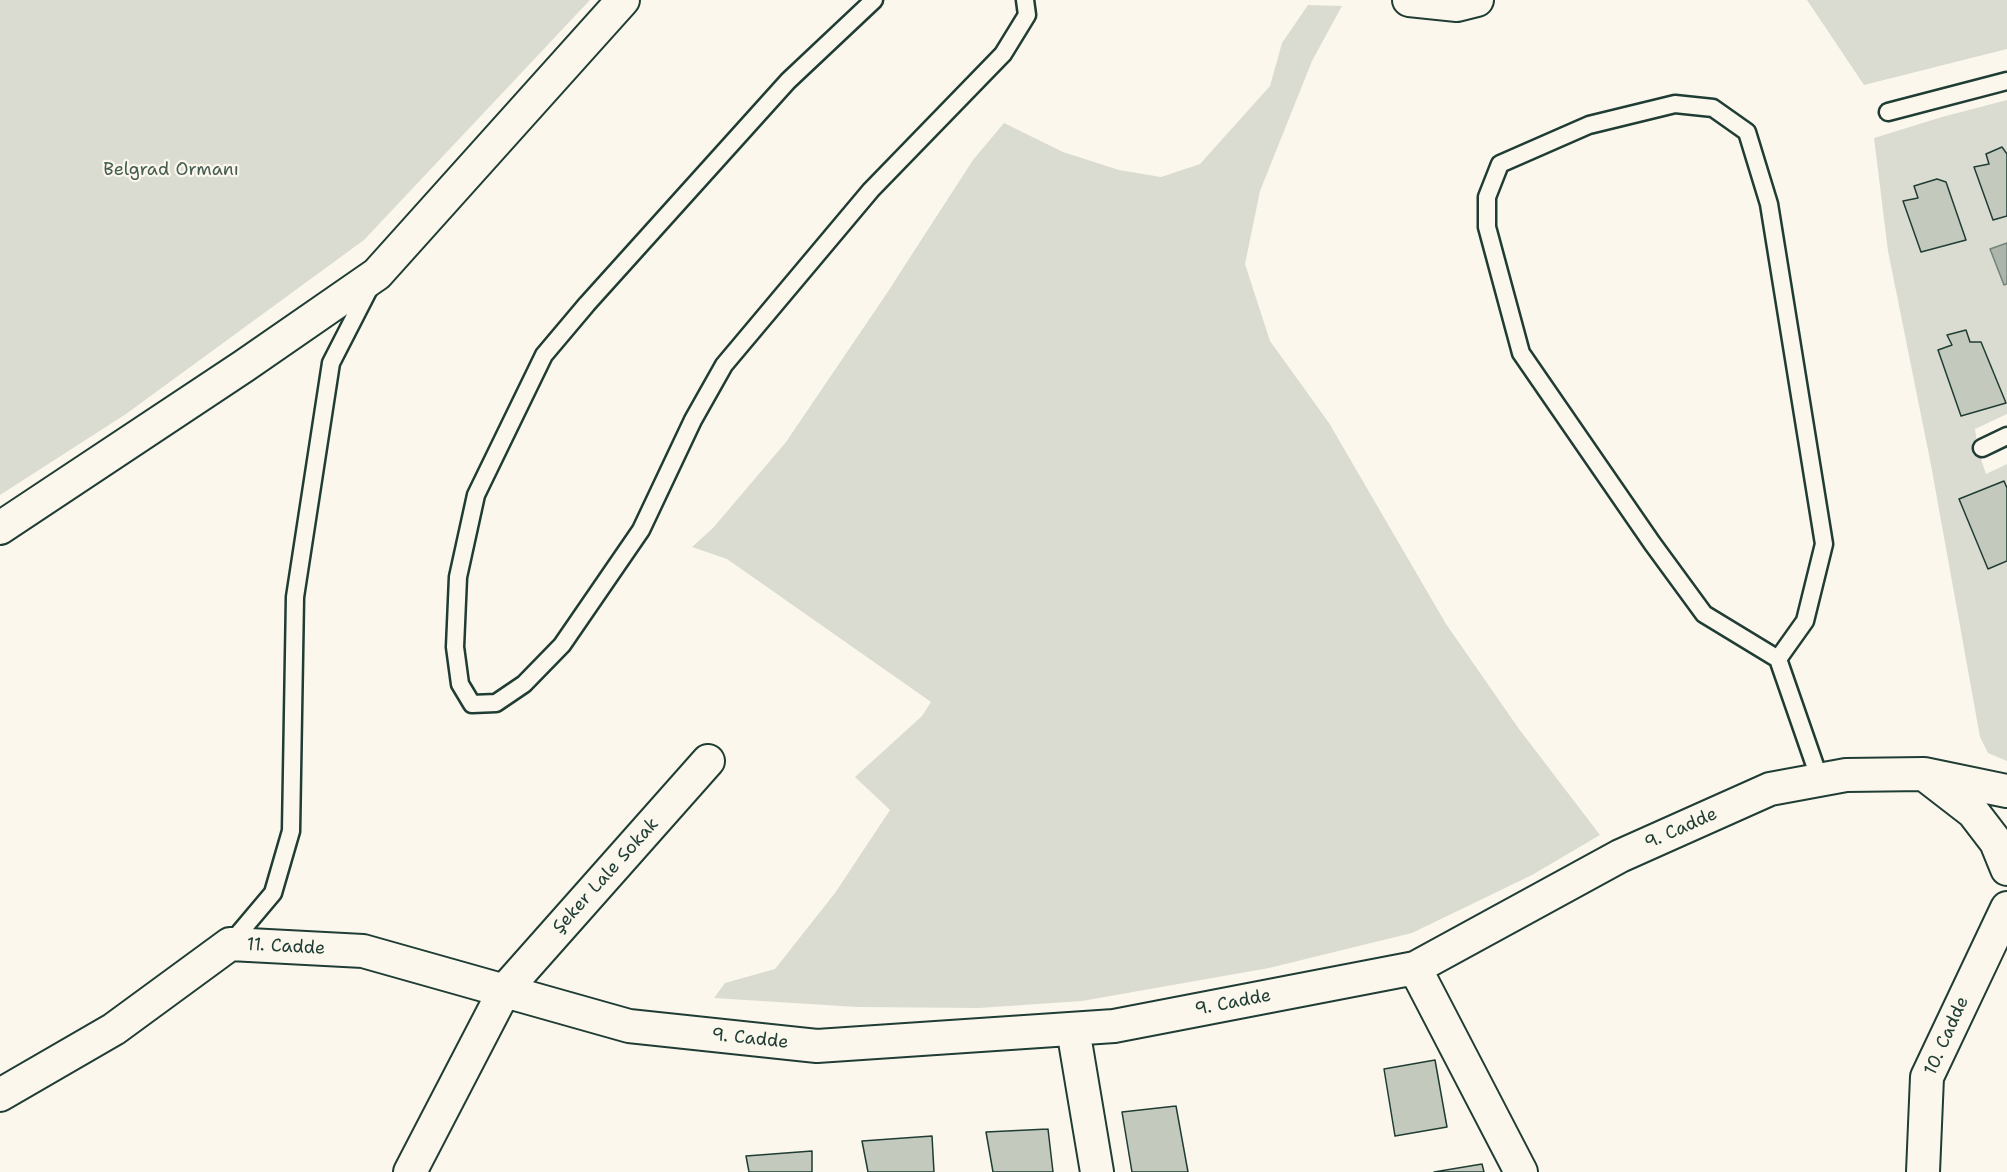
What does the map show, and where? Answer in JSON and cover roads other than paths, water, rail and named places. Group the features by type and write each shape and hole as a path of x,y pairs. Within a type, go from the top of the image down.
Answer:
{"street":[{"path":"0,528 244,366 377,274 623,0"},
{"path":"1409,0 1457,5 1477,0"},
{"name":"Şeker Lale Sokak","path":"410,1172 504,991 708,760"},
{"path":"1924,774 1973,812 1996,842 2007,869"},
{"name":"9. Cadde","path":"504,991 629,1026 817,1046 1114,1026 1415,968 1620,856 1770,789 1846,775 1924,774 2007,791"},
{"name":"10. Cadde","path":"1923,1172 1927,1077 2007,908"},
{"name":"11. Cadde","path":"0,1095 114,1029 230,944 363,951 504,991"},
{"path":"1415,968 1521,1172"},
{"path":"1073,1029 1097,1172"}],"lane":[{"path":"874,0 788,81 587,304 544,355 476,495 458,577 455,647 460,684 472,704 496,703 524,684 562,645 641,530 693,420 724,366 871,190 1003,54 1027,15 1025,0"},
{"path":"1888,112 2007,81"},
{"path":"1778,659 1805,621 1824,544 1769,204 1747,132 1713,108 1675,104 1589,125 1500,164 1487,197 1487,227 1521,353 1652,543 1704,614 1778,659 1820,780"},
{"path":"230,944 273,893 291,831 294,597 331,363 377,274"},
{"path":"1982,448 2007,436"}],"park label":[{"name":"Belgrad Ormanı","path":"171,170"}]}
